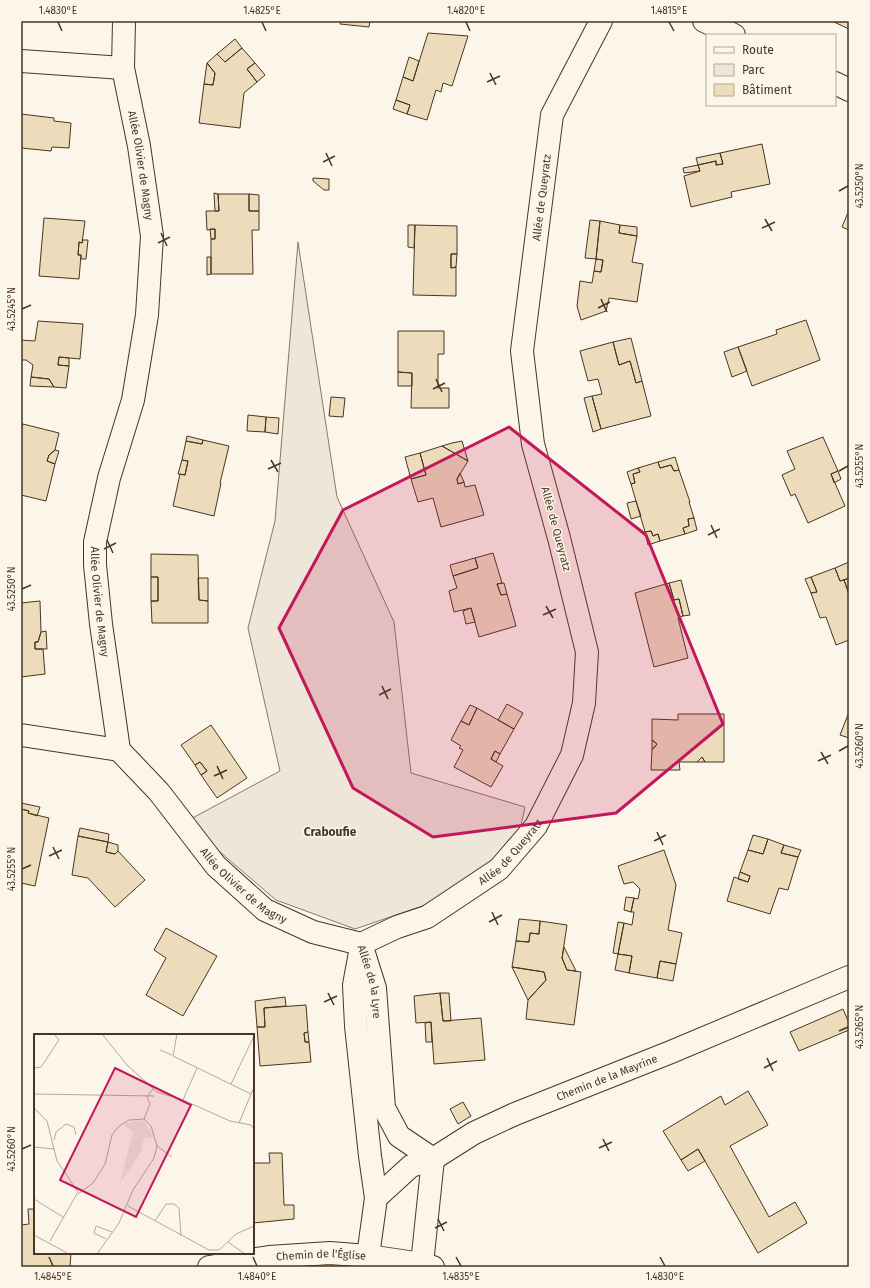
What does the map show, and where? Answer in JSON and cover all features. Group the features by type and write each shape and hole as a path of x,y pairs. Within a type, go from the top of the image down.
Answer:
{"street":[{"name":"Allée Olivier de Magny","path":"124,21 123,68 139,146 152,236 147,315 133,400 109,478 95,542 95,565 101,624 118,750 159,792 216,866 266,910 313,932 361,944"},
{"name":"Allée de Queyratz","path":"361,944 398,927 427,917 499,869 536,826 572,755 584,703 587,652 559,538 533,444 522,351 552,115 601,21"},
{"path":"704,21 732,34"},
{"path":"21,61 123,68"},
{"path":"836,84 849,90"},
{"path":"21,735 118,750"},
{"name":"Allée de la Lyre","path":"361,944 375,988 384,1108 399,1136 433,1159"},
{"name":"Allée de la Lyre","path":"361,944 354,984 356,1026 376,1198 368,1256"},
{"name":"Chemin de la Mayrine","path":"376,1198 411,1166 433,1159 474,1133 514,1114 670,1052 849,977"},
{"path":"427,1266 433,1159"},
{"name":"Chemin de l'Église","path":"209,1267 269,1257 330,1252 368,1256 427,1266"}],"highlighted area":[{"path":"509,427 646,535 723,724 616,813 433,837 353,788 279,628 343,510"}],"green space":[{"path":"298,242 337,497 394,622 411,773 525,807 519,834 485,868 434,902 355,929 276,900 185,822 280,771 248,628 275,521"}],"building":[{"path":"341,21 370,21 369,27 340,24"},
{"path":"849,21 849,29 834,22"},
{"path":"428,33 468,36 452,86 443,83 441,92 436,90 427,120 407,114 410,105 396,100 403,77 413,81"},
{"path":"235,39 242,48 225,62 217,54"},
{"path":"242,48 255,63 247,69 257,82 244,93 240,128 199,123 204,84 213,85 215,73 207,63 217,54 225,62"},
{"path":"409,57 419,61 413,81 403,77"},
{"path":"207,63 215,73 213,85 204,84"},
{"path":"255,63 265,75 257,82 247,69"},
{"path":"396,100 410,105 407,114 393,109"},
{"path":"21,114 54,118 54,121 71,123 69,148 52,147 51,151 21,148"},
{"path":"762,144 770,184 731,192 732,197 691,207 684,176 700,171 698,165 716,161 716,165 723,164 720,153"},
{"path":"720,153 723,164 716,165 716,161 698,165 696,158"},
{"path":"698,165 700,171 684,173 683,168"},
{"path":"313,178 329,179 329,190 324,190 313,181"},
{"path":"214,193 218,194 219,211 215,211"},
{"path":"218,194 249,194 249,211 259,211 259,230 252,230 253,274 211,274 211,239 215,239 215,229 207,230 206,211 219,211"},
{"path":"249,194 259,195 259,211 249,211"},
{"path":"849,210 849,230 842,227"},
{"path":"44,218 85,221 82,243 79,242 78,255 81,255 79,279 39,276"},
{"path":"590,220 600,221 596,259 585,258"},
{"path":"600,221 620,225 619,233 637,236 632,262 643,264 637,302 609,298 606,311 581,320 577,306 580,281 592,283 594,271 601,272 603,260 596,259"},
{"path":"408,225 415,225 414,248 408,247"},
{"path":"415,225 457,226 457,254 451,254 451,268 456,267 456,296 413,295"},
{"path":"620,225 637,227 637,236 619,233"},
{"path":"210,229 215,229 215,239 211,239"},
{"path":"83,240 88,240 86,259 81,259 81,255 78,255 79,242 82,243"},
{"path":"451,254 457,254 456,267 451,268"},
{"path":"207,257 211,257 211,274 207,275"},
{"path":"596,259 603,260 601,272 594,271"},
{"path":"806,320 820,360 752,386 738,347 777,334 776,330"},
{"path":"38,321 83,324 80,359 59,357 58,365 69,366 66,388 54,387 49,379 31,377 33,365 26,360 21,360 21,340 35,341"},
{"path":"398,331 444,331 444,354 438,354 438,388 449,388 449,408 411,408 412,373 398,372"},
{"path":"631,338 642,381 636,383 630,361 619,365 613,342"},
{"path":"613,342 619,365 630,361 636,383 642,381 651,416 601,429 592,396 602,394 598,379 588,381 580,351"},
{"path":"738,347 747,371 732,377 724,352"},
{"path":"59,357 69,358 69,366 58,365"},
{"path":"398,372 412,373 412,386 398,386"},
{"path":"31,377 49,379 54,387 30,386"},
{"path":"592,396 601,429 593,432 584,398"},
{"path":"331,397 345,398 343,417 329,416"},
{"path":"248,415 266,417 265,432 247,431"},
{"path":"266,417 279,418 278,434 265,432"},
{"path":"23,424 59,433 55,450 49,455 47,461 55,464 46,501 21,495 21,431"},
{"path":"187,436 203,440 202,444 186,441"},
{"path":"823,437 838,471 831,474 845,506 808,523 795,494 791,496 782,475 795,469 787,451"},
{"path":"203,440 229,446 214,516 173,506 180,474 185,475 188,461 182,460 186,441 202,444"},
{"path":"462,441 468,461 442,446"},
{"path":"442,446 468,461 457,479 458,484 464,482 465,487 475,485 484,515 441,527 433,498 418,502 411,479 426,475 420,453"},
{"path":"55,450 59,451 55,464 47,461 49,455"},
{"path":"420,453 426,475 411,479 405,457"},
{"path":"675,457 679,470 674,471 671,465 660,468 658,462"},
{"path":"182,460 188,461 185,475 178,474"},
{"path":"658,462 660,468 671,465 674,471 679,470 694,518 688,519 689,526 683,528 685,534 660,541 658,534 653,536 651,531 645,532 631,484 635,483 633,474 640,472 638,468"},
{"path":"638,468 640,472 633,474 635,483 631,484 627,472"},
{"path":"838,471 841,479 834,483 831,474"},
{"path":"460,473 464,482 458,484 457,479"},
{"path":"636,501 641,516 631,519 627,503"},
{"path":"694,518 697,530 685,534 683,528 689,526 688,519"},
{"path":"651,531 653,536 658,534 660,541 648,545 645,532"},
{"path":"493,553 502,583 497,584 501,595 507,594 516,626 479,637 471,608 454,612 449,591 457,588 453,576 478,568 475,558"},
{"path":"151,554 198,555 199,600 208,601 208,623 152,623 151,601 158,601 158,577 151,577"},
{"path":"475,558 478,568 453,576 450,565"},
{"path":"849,562 849,578 840,581 835,568"},
{"path":"835,568 840,581 844,580 849,594 849,640 836,645 826,617 820,618 811,593 817,592 811,577"},
{"path":"151,577 158,577 158,601 151,601"},
{"path":"811,577 817,592 811,593 805,579"},
{"path":"198,578 208,578 208,601 199,600"},
{"path":"849,578 849,594 844,580"},
{"path":"681,580 690,615 683,616 679,599 674,600 669,583"},
{"path":"504,583 507,594 501,595 497,584"},
{"path":"669,583 674,600 679,599 683,616 678,618 688,658 654,667 635,593"},
{"path":"40,601 41,632 38,642 35,642 35,649 43,649 45,674 21,677 21,603"},
{"path":"471,608 475,622 466,624 463,611"},
{"path":"46,631 47,649 35,649 35,642 38,642 41,632"},
{"path":"507,704 523,713 514,729 498,720"},
{"path":"470,705 477,708 469,725 461,721"},
{"path":"477,708 514,729 500,754 495,751 491,759 503,766 491,787 454,767 463,750 459,748 461,746 451,740 461,721 469,725"},
{"path":"849,712 849,738 840,735"},
{"path":"678,714 724,714 724,762 705,762 702,757 697,762 679,762 680,770 651,770 652,750 657,744 652,740 652,719 678,720"},
{"path":"211,725 247,778 217,798 201,775 207,771 200,762 195,765 181,745"},
{"path":"652,740 657,744 652,750"},
{"path":"495,751 500,754 496,762 491,759"},
{"path":"702,757 705,762 697,762"},
{"path":"200,762 207,771 201,775 195,765"},
{"path":"21,803 40,807 37,816 28,813 29,811 21,809"},
{"path":"21,809 29,811 28,813 49,818 35,886 21,883"},
{"path":"80,828 109,834 108,842 78,836"},
{"path":"753,835 768,839 763,854 748,850"},
{"path":"78,836 108,842 106,852 115,854 118,851 145,880 115,907 88,878 72,875"},
{"path":"768,839 784,845 781,853 798,857 788,890 779,888 770,914 727,901 734,877 748,882 750,876 740,872 748,850 763,854"},
{"path":"108,842 118,845 118,851 115,854 106,852"},
{"path":"784,845 801,850 798,857 781,853"},
{"path":"664,850 676,885 668,930 682,933 676,964 660,961 657,978 629,973 632,956 618,954 624,923 632,925 634,912 631,912 634,898 638,899 640,889 633,882 624,884 618,866"},
{"path":"740,872 750,876 748,882 738,879"},
{"path":"626,897 634,898 631,912 624,910"},
{"path":"519,919 540,921 539,934 530,933 529,942 516,941"},
{"path":"540,921 567,925 562,958 567,970 581,972 574,1025 526,1019 528,1000 546,980 544,972 512,967 516,941 529,942 530,933 539,934"},
{"path":"618,922 624,923 618,954 613,953"},
{"path":"166,928 217,956 183,1016 146,995 166,958 154,950"},
{"path":"564,947 576,971 567,970 562,958"},
{"path":"618,954 632,956 629,973 615,970"},
{"path":"660,961 676,964 673,981 657,978"},
{"path":"512,967 544,972 546,980 528,1000"},
{"path":"440,993 449,993 451,1021 443,1021"},
{"path":"440,993 443,1021 481,1018 485,1060 434,1064 431,1022 416,1023 414,996"},
{"path":"285,997 286,1006 264,1008 265,1027 257,1027 255,1001"},
{"path":"306,1005 308,1032 304,1033 305,1042 309,1042 311,1062 260,1066 257,1027 265,1027 264,1008"},
{"path":"843,1009 849,1023 849,1030 799,1051 790,1032"},
{"path":"431,1022 432,1042 426,1042 425,1023"},
{"path":"308,1032 309,1042 305,1042 304,1033"},
{"path":"748,1091 768,1125 730,1146 769,1217 795,1202 807,1223 758,1253 698,1149 681,1160 663,1131 721,1096 725,1105"},
{"path":"463,1102 471,1116 458,1124 450,1109"},
{"path":"698,1149 705,1161 688,1171 681,1160"},
{"path":"269,1153 282,1153 284,1205 294,1205 294,1219 254,1223 254,1163 270,1163"},
{"path":"28,1209 34,1209 34,1254 71,1254 70,1267 21,1267 21,1225 29,1224"}],"district":[{"name":"Craboufie","path":"330,832"}]}
